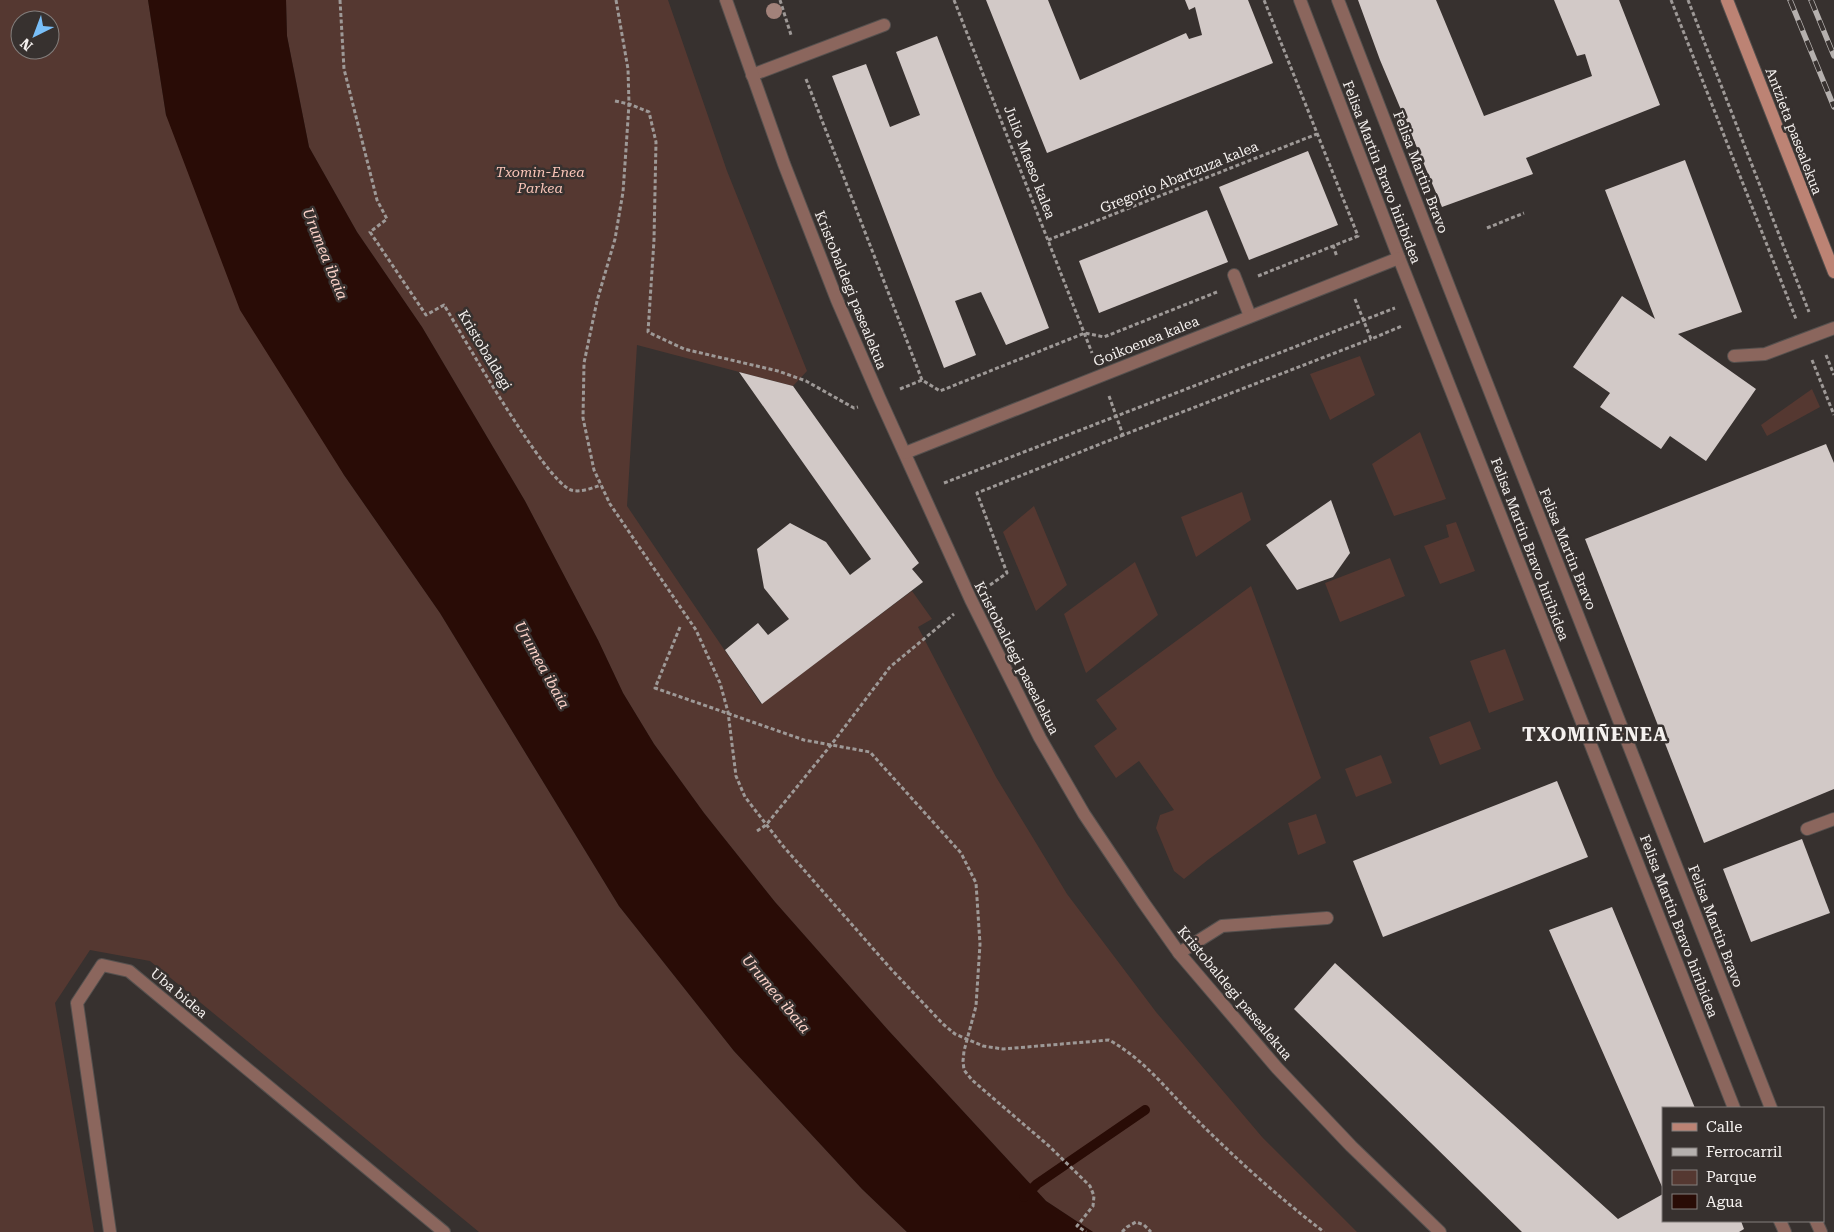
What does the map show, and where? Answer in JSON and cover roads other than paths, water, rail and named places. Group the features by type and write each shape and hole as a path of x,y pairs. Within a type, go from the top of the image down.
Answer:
{"main road":[{"name":"Antzieta pasealekua","path":"1727,0 1834,272"}],"street":[{"name":"Kristobaldegi pasealekua","path":"726,0 791,182 837,300 971,600 1040,738 1075,797 1143,902 1179,953 1277,1068 1351,1146 1440,1232"},
{"name":"Felisa Martin Bravo hiribidea","path":"1300,0 1399,258 1734,1107"},
{"name":"Felisa Martin Bravo","path":"1338,0 1771,1107"},
{"path":"752,75 884,25"},
{"name":"Goikoenea kalea","path":"905,453 1399,258"},
{"path":"1236,279 1250,316"},
{"path":"1734,356 1765,354 1834,328"},
{"path":"1807,830 1834,819"},
{"path":"1179,953 1222,926 1327,918"},
{"name":"Uba bidea","path":"110,1232 77,1003 102,965 129,971 444,1232"}],"water":[{"name":"Urumea ibaia","path":"148,0 286,0 287,36 309,147 357,232 422,327 525,501 598,640 623,693 654,744 704,813 775,902 888,1030 1046,1201 1093,1232 907,1232 862,1189 734,1051 619,906 440,613 344,475 240,310 166,115"}],"waterway":[{"path":"1024,1197 1037,1184 1145,1110"}],"railway":[{"path":"1790,0 1834,107"},
{"path":"1811,0 1834,56"}],"district":[{"name":"TXOMIÑENEA","path":"1595,734"}],"park label":[{"name":"Txomin-Enea Parkea","path":"540,180"}]}
